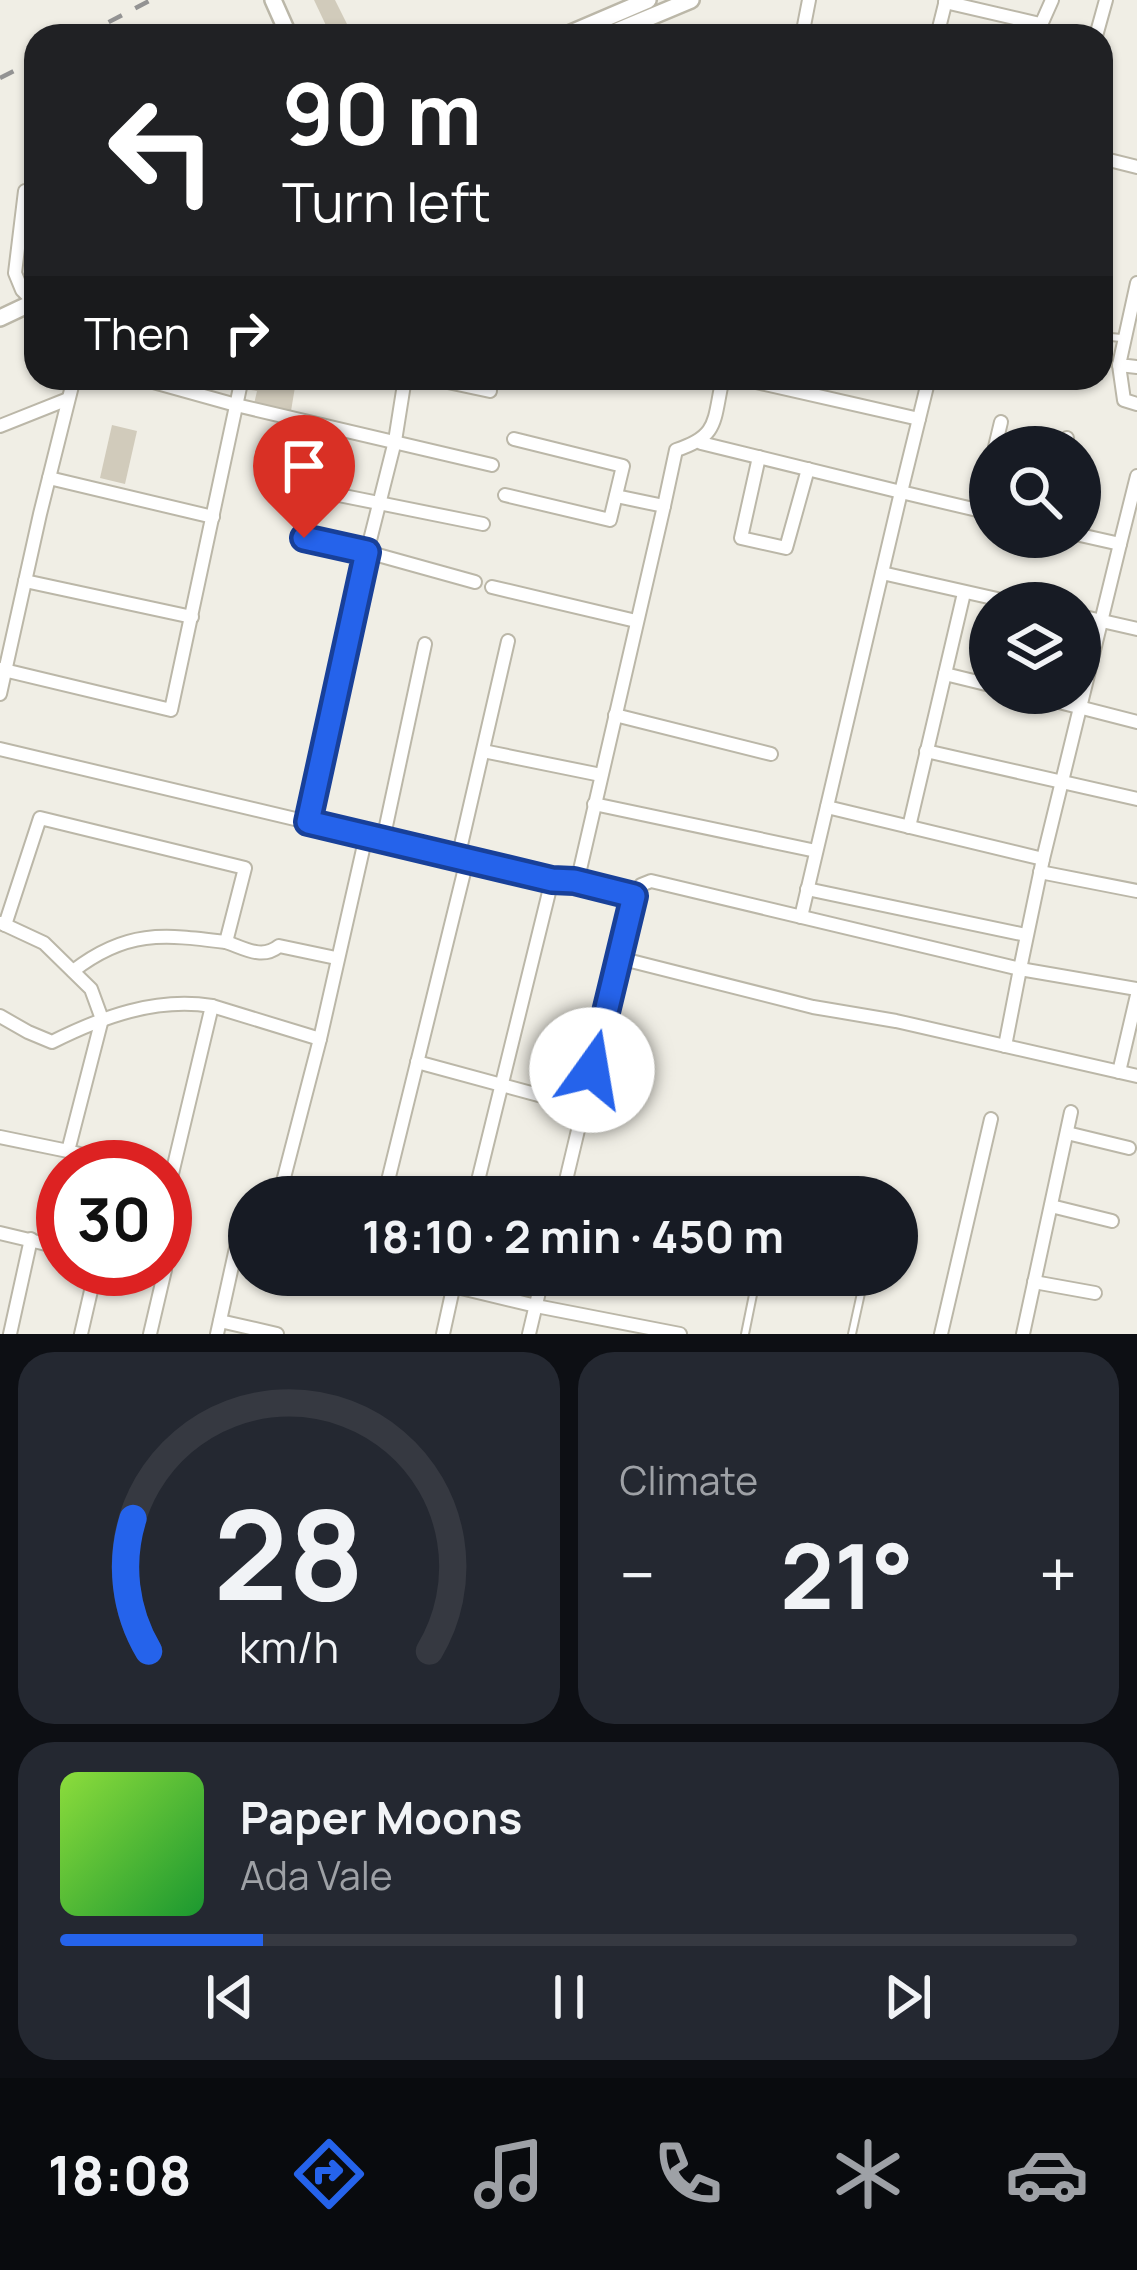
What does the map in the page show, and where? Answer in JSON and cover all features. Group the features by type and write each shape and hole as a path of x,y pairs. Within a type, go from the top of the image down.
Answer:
{"street":[{"path":"592,24 647,0"},
{"path":"634,24 691,0"},
{"path":"945,1 1019,24"},
{"path":"24,199 15,273 24,292"},
{"path":"1137,283 1119,365 1124,400 1137,404"},
{"path":"1119,365 1137,367"},
{"path":"0,694 71,390"},
{"path":"182,390 493,465"},
{"path":"3,670 171,710 239,390"},
{"path":"308,822 403,390"},
{"path":"485,390 490,391"},
{"path":"701,442 711,429 720,390"},
{"path":"792,390 919,419"},
{"path":"801,917 926,390"},
{"path":"0,426 68,399"},
{"path":"1000,426 1001,422"},
{"path":"505,495 610,520 623,466 514,439"},
{"path":"574,881 676,450 701,442 969,508"},
{"path":"759,457 741,538 786,548 808,469"},
{"path":"1137,476 1101,620 1137,629"},
{"path":"49,478 213,517"},
{"path":"304,488 483,524"},
{"path":"616,496 664,506"},
{"path":"304,538 475,582"},
{"path":"1101,541 1137,555"},
{"path":"882,573 969,593"},
{"path":"25,581 192,617"},
{"path":"492,587 636,621"},
{"path":"909,826 964,592"},
{"path":"389,1176 508,641"},
{"path":"383,840 425,644"},
{"path":"945,674 969,680"},
{"path":"1101,712 1137,722"},
{"path":"1005,1046 1078,714"},
{"path":"615,715 771,754"},
{"path":"0,749 634,896"},
{"path":"483,751 601,775"},
{"path":"926,752 1137,799"},
{"path":"595,804 816,851"},
{"path":"826,807 1137,891"},
{"path":"71,1140 102,1019 91,989 73,971 44,944 3,924 40,818 244,868 226,942"},
{"path":"284,1176 366,836"},
{"path":"480,1176 552,880"},
{"path":"567,1176 634,896 641,885 651,881 1020,969 1137,992 1119,1072"},
{"path":"807,889 1026,935"},
{"path":"73,971 99,951 143,936 226,942 262,955 279,946 336,958"},
{"path":"619,958 812,1007 896,1021 1137,1076"},
{"path":"0,1016 52,1042 102,1019 162,1004 191,1003 320,1039"},
{"path":"180,1140 212,1006"},
{"path":"417,1062 583,1107"},
{"path":"1023,1334 1071,1112"},
{"path":"941,1334 991,1119"},
{"path":"1066,1133 1130,1148"},
{"path":"0,1137 36,1144"},
{"path":"1051,1206 1112,1221"},
{"path":"0,1233 36,1240"},
{"path":"10,1334 31,1239"},
{"path":"1034,1282 1095,1293"},
{"path":"228,1283 218,1327 277,1334"},
{"path":"81,1334 90,1296"},
{"path":"150,1334 159,1296"},
{"path":"443,1334 451,1296"},
{"path":"504,1296 680,1334"},
{"path":"530,1334 538,1296"}],"lane":[{"path":"1113,337 1125,338"},
{"path":"745,1334 753,1296"},
{"path":"852,1334 860,1296"}],"building":[{"path":"314,0 335,0 347,24 325,24"},
{"path":"251,390 294,390 291,411 254,404 257,391"},
{"path":"112,425 137,431 125,484 100,478"}],"railway":[{"path":"105,24 151,0"},
{"path":"0,78 24,66"}],"route":[{"path":"304,538 367,552 308,822 634,896 592,1070"}]}
